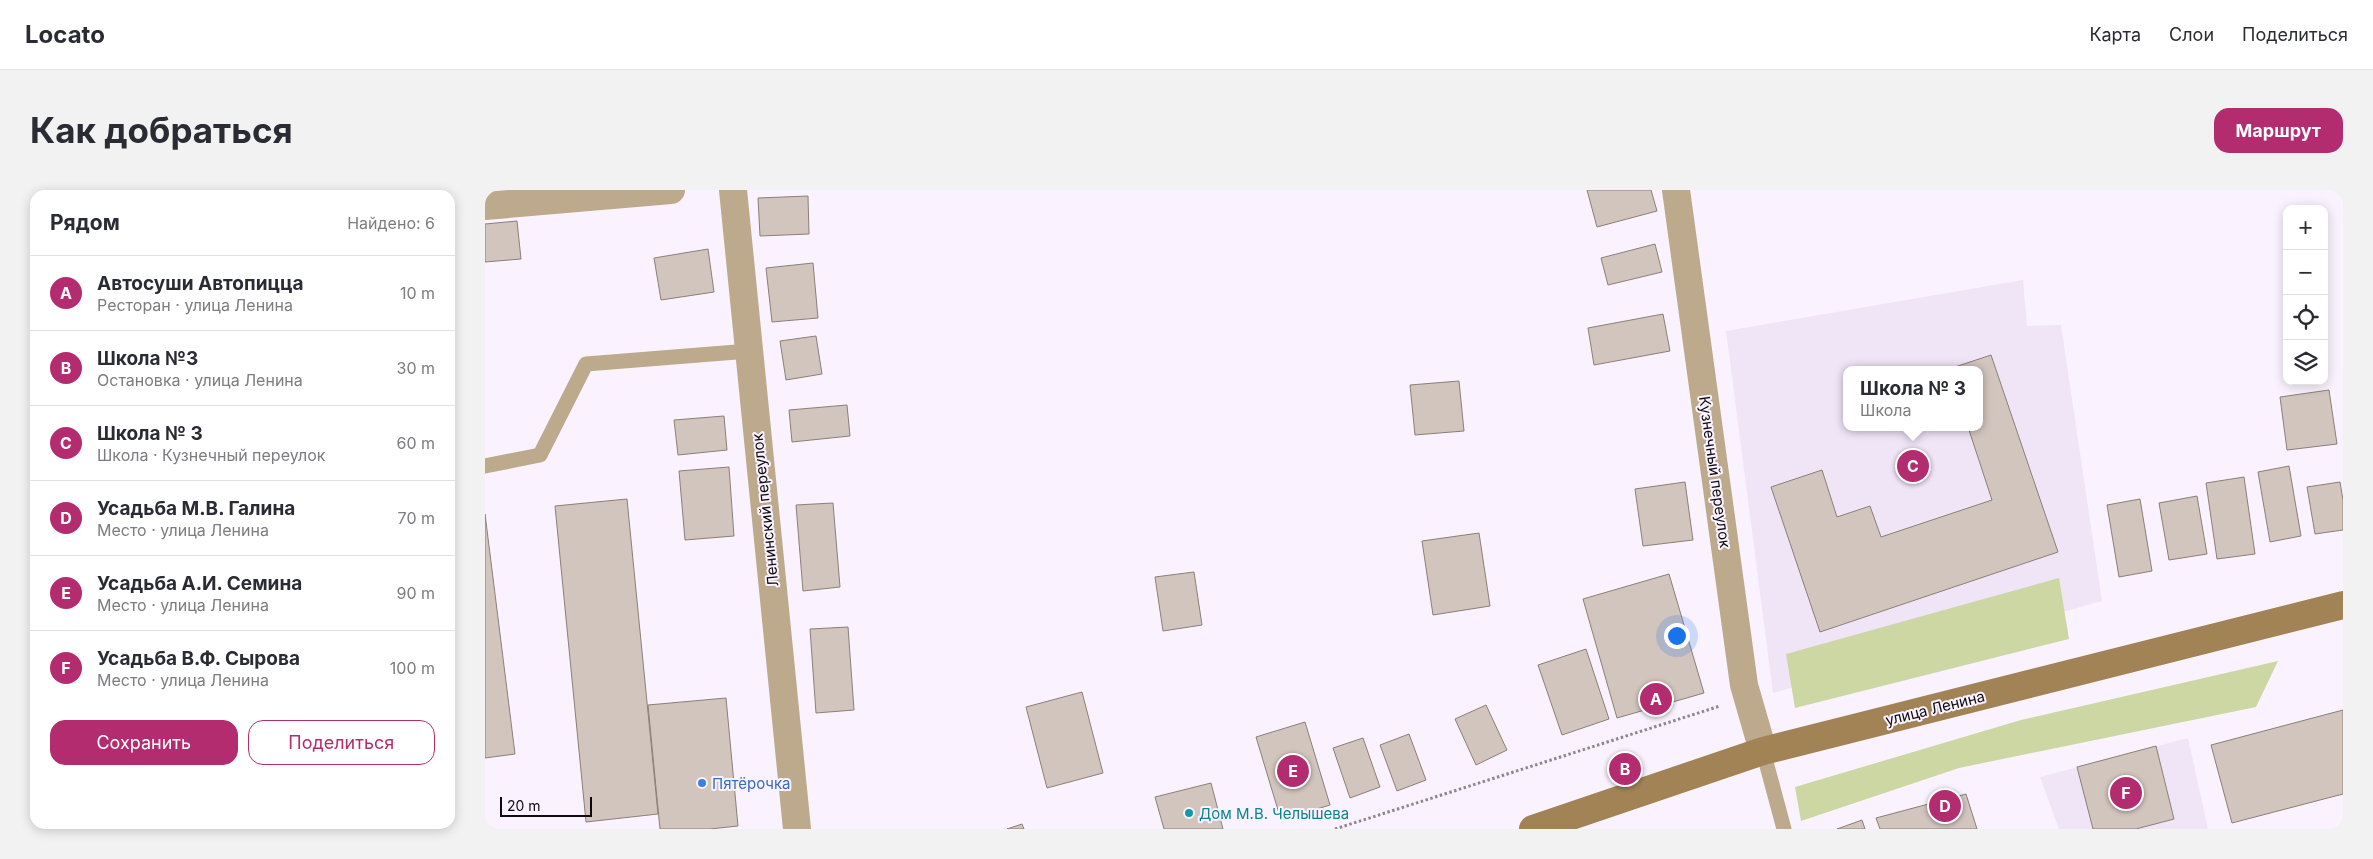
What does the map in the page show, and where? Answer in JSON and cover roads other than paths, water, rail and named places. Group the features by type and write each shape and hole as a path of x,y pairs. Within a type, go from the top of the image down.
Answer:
{"main road":[{"name":"улица Ленина","path":"1533,829 1763,751 2343,605"}],"street":[{"path":"485,206 671,190"},
{"name":"Ленинский переулок","path":"733,190 797,829"},
{"name":"Кузнечный переулок","path":"1676,190 1747,697 1763,751"}],"lane":[{"path":"485,466 540,455 587,364 749,351"},
{"path":"1763,751 1784,829"}],"place":[{"name":"Школа № 3","path":"1913,466"},
{"name":"Автосуши Автопицца","path":"1656,699"},
{"name":"Школа №3","path":"1625,769"},
{"name":"Усадьба А.И. Семина","path":"1293,771"},
{"name":"Пятёрочка","path":"702,783"},
{"name":"Усадьба В.Ф. Сырова","path":"2126,793"},
{"name":"Усадьба М.В. Галина","path":"1945,806"},
{"name":"Дом М.В. Челышева","path":"1189,813"}]}
